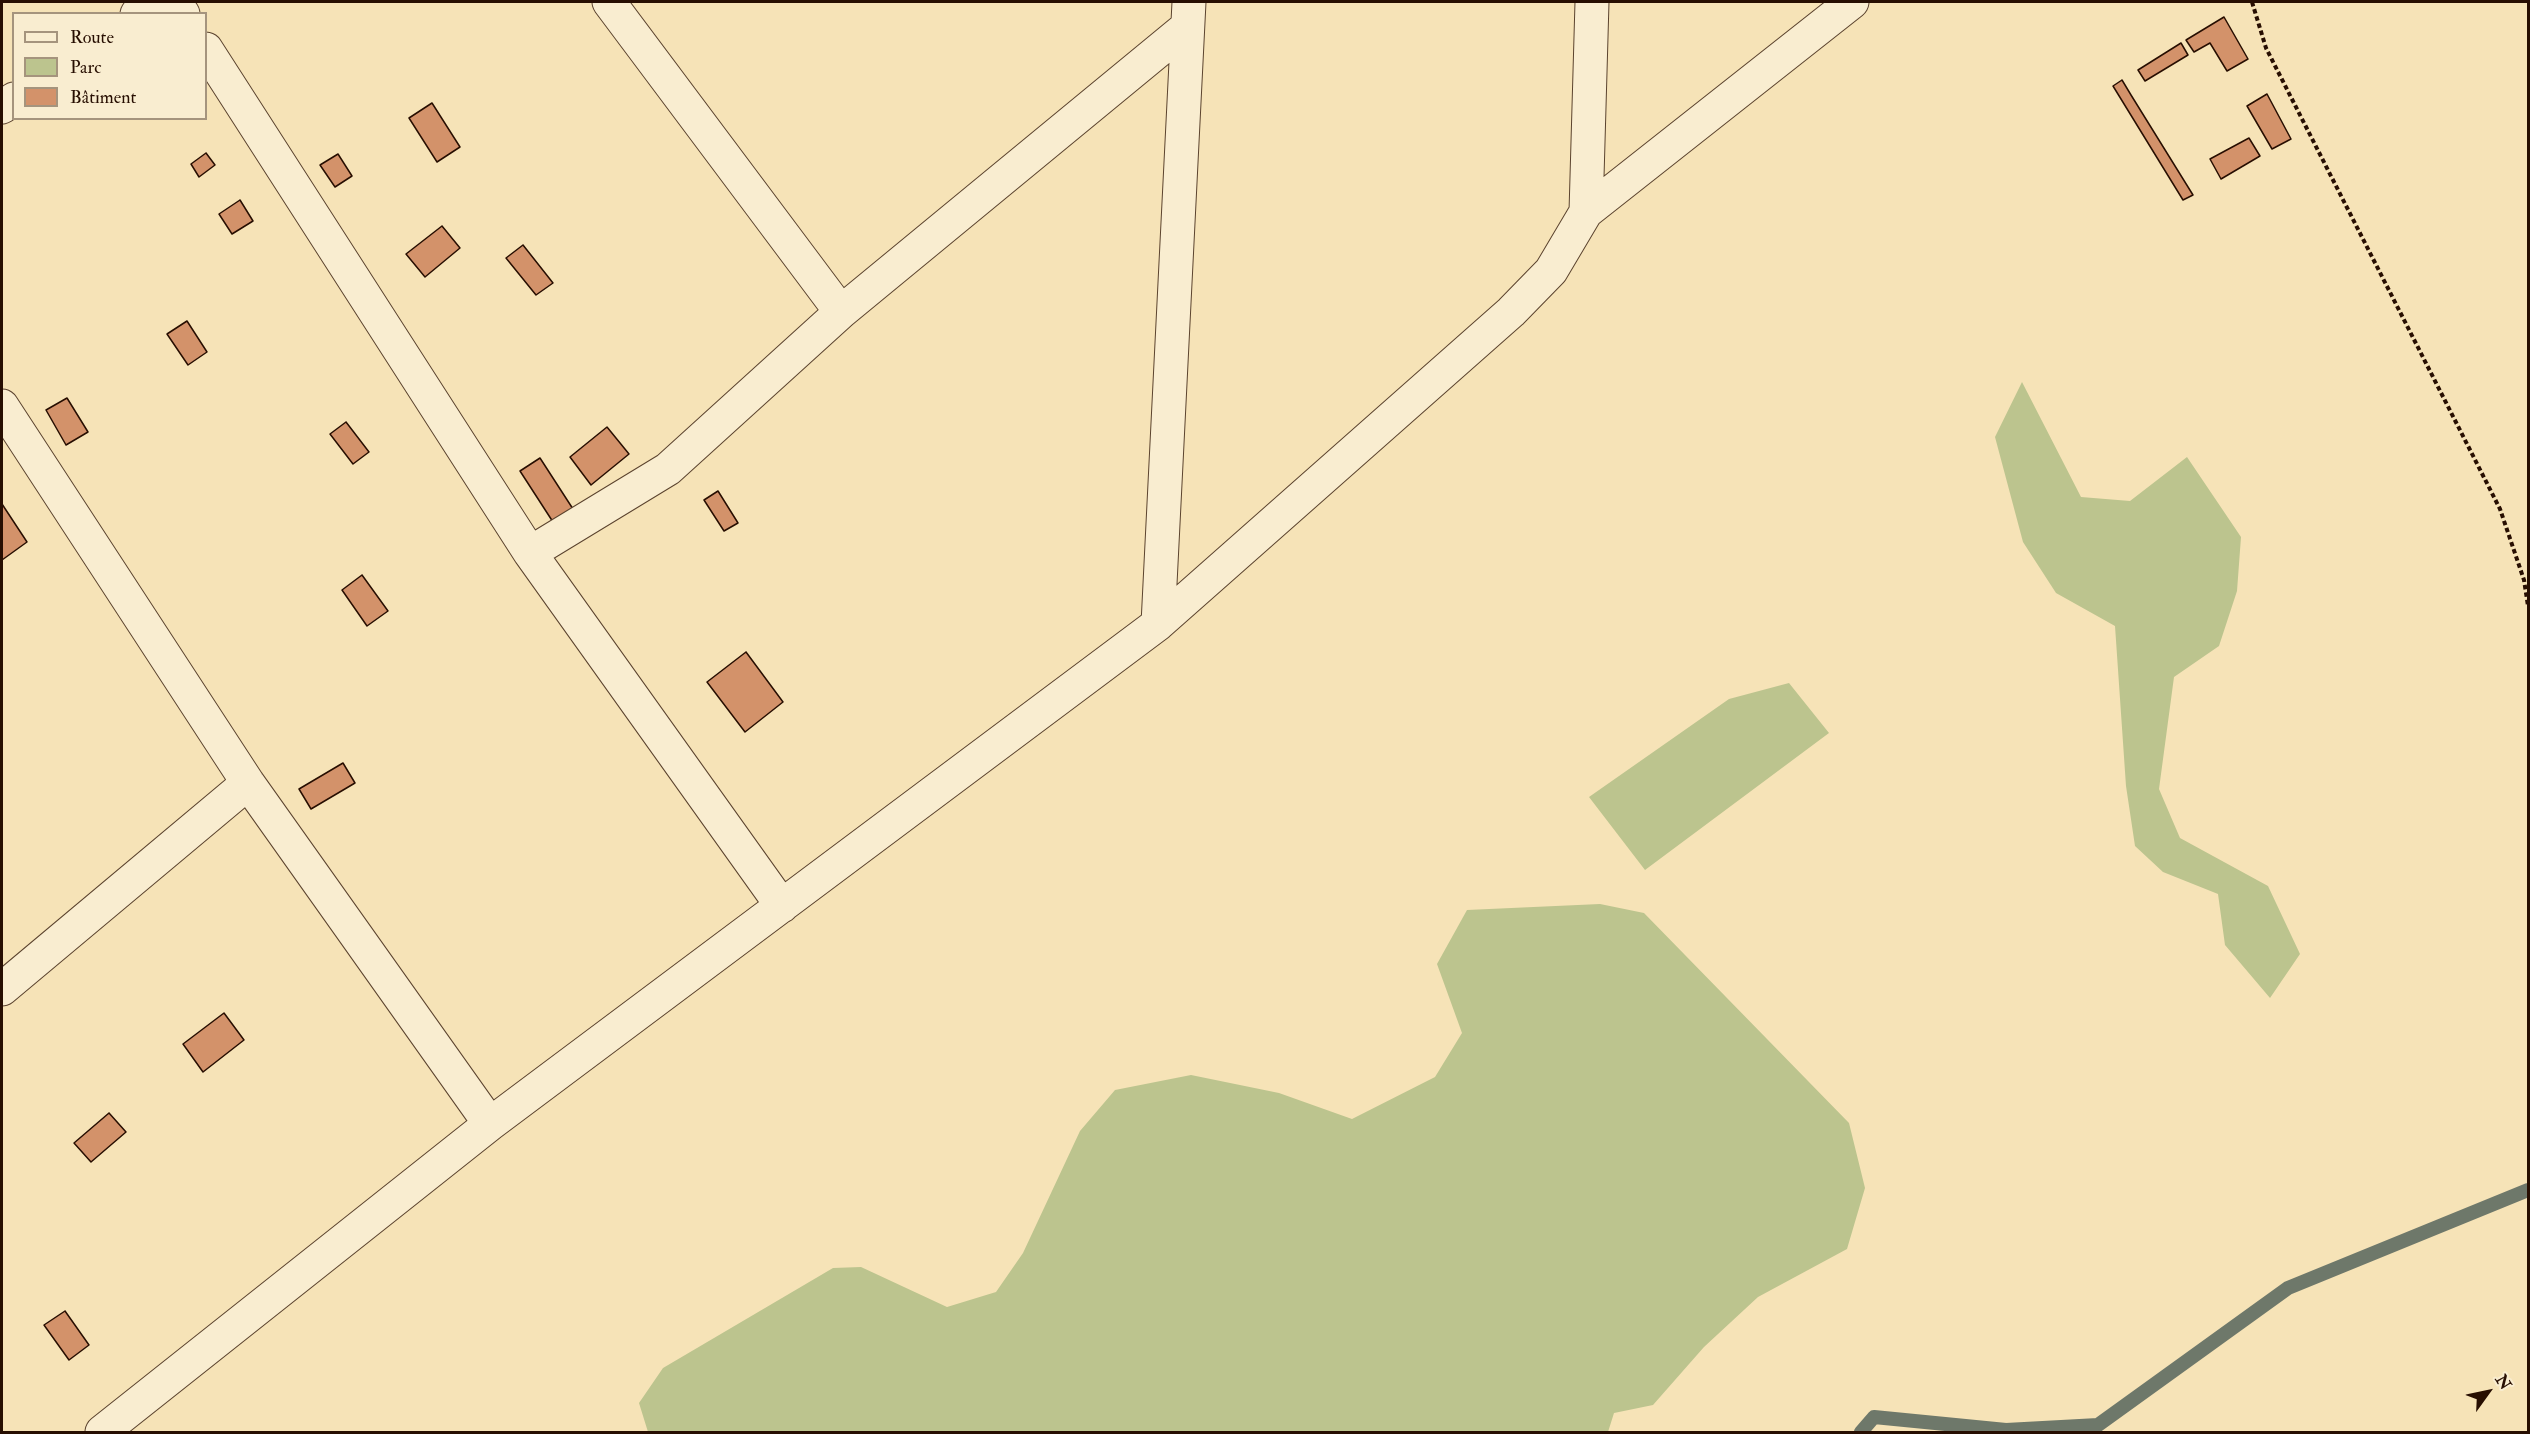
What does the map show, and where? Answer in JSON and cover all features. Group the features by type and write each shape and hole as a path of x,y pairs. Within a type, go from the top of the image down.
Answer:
{"street":[{"path":"140,12 154,2"},
{"path":"609,2 841,312"},
{"path":"1586,212 1592,2"},
{"path":"102,1432 490,1124 1158,624 1511,312 1551,271 1586,212 1852,2"},
{"path":"530,553 668,469 841,312 1188,14"},
{"path":"1158,624 1188,14"},
{"path":"207,51 530,553 782,906"},
{"path":"2,406 248,783 490,1124"},
{"path":"2,989 248,783"}],"path":[{"path":"2252,2 2266,48 2500,509 2524,580 2529,606"}],"green space":[{"path":"2022,382 2081,497 2130,501 2187,457 2241,537 2237,591 2219,646 2174,677 2159,789 2180,838 2268,886 2300,954 2270,998 2225,945 2218,894 2163,872 2135,846 2126,786 2115,626 2056,593 2023,542 1995,437"},
{"path":"1789,683 1829,733 1645,870 1589,797 1729,699"},
{"path":"1600,904 1644,913 1849,1123 1865,1188 1847,1249 1758,1297 1704,1347 1653,1405 1614,1413 1608,1432 648,1432 639,1403 663,1368 833,1268 861,1267 947,1307 996,1292 1023,1253 1080,1131 1115,1090 1191,1075 1279,1093 1352,1119 1435,1077 1462,1033 1437,964 1467,910"}],"building":[{"path":"2224,17 2248,59 2227,71 2210,43 2194,52 2186,40"},
{"path":"2181,43 2188,55 2145,81 2138,70"},
{"path":"2122,80 2193,195 2183,200 2113,86"},
{"path":"2267,94 2291,139 2272,149 2247,106"},
{"path":"432,103 460,147 437,162 409,118"},
{"path":"2249,138 2260,156 2221,179 2210,159"},
{"path":"206,153 215,165 199,177 191,164"},
{"path":"338,154 352,176 335,187 320,165"},
{"path":"240,200 253,221 232,234 219,214"},
{"path":"442,226 460,248 425,277 406,254"},
{"path":"523,245 553,283 536,295 506,258"},
{"path":"187,321 207,352 188,365 167,334"},
{"path":"67,398 88,432 66,445 46,410"},
{"path":"346,422 369,452 353,464 330,434"},
{"path":"607,427 629,454 591,485 570,457"},
{"path":"540,458 573,509 553,522 520,471"},
{"path":"718,491 738,523 724,531 704,500"},
{"path":"2,504 27,542 2,560"},
{"path":"362,575 388,611 367,626 342,590"},
{"path":"746,652 783,702 745,732 707,682"},
{"path":"343,763 355,783 311,809 299,789"},
{"path":"224,1013 244,1040 203,1072 183,1044"},
{"path":"109,1113 126,1132 91,1162 74,1143"},
{"path":"65,1311 89,1345 69,1360 44,1325"}],"waterway":[{"path":"1861,1432 1874,1417 2006,1430 2098,1425 2288,1288 2528,1190"}]}
